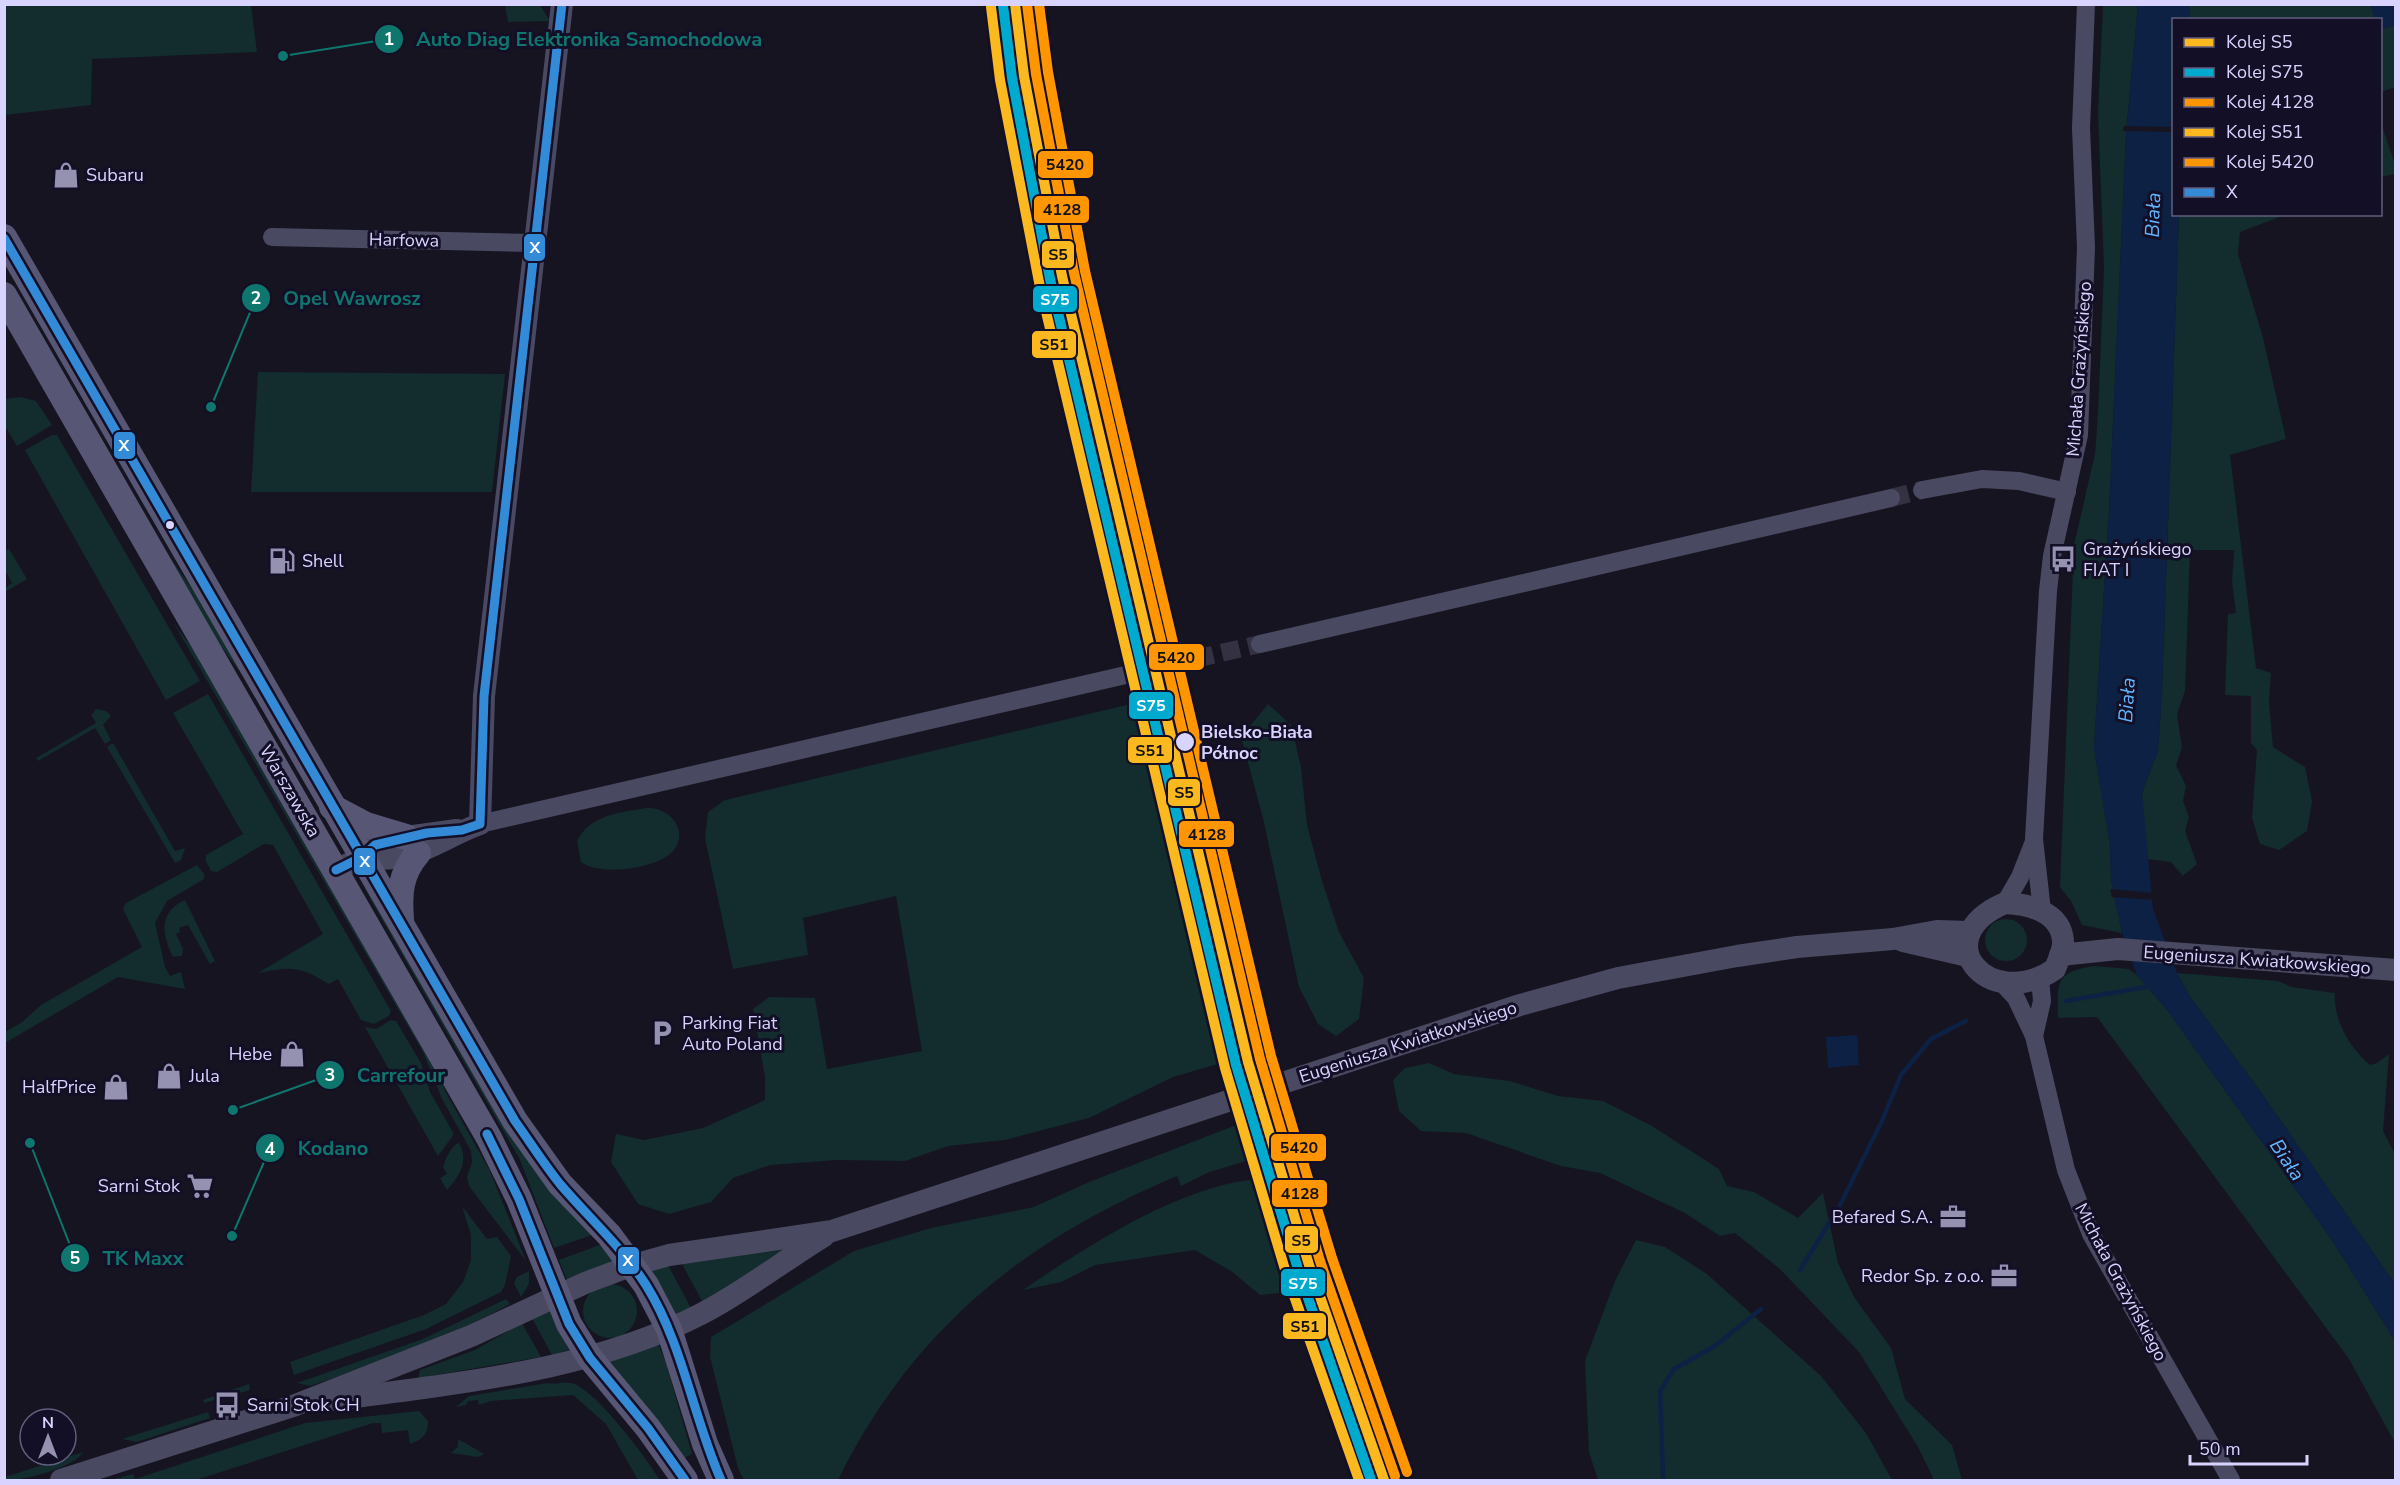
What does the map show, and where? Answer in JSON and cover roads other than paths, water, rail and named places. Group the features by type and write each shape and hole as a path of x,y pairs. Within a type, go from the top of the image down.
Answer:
{"main road":[{"name":"Warszawska","path":"4,237 401,927 538,1157 633,1265 669,1329"},
{"name":"Warszawska","path":"7,304 489,1138 519,1199 569,1324 590,1358"},
{"path":"332,807 412,845 408,865 399,889 401,927"},
{"path":"669,1329 684,1368 705,1444 721,1480"},
{"path":"590,1358 648,1428 685,1480"}],"street":[{"path":"471,827 562,4"},
{"name":"Michała Grażyńskiego","path":"2042,910 2034,840 2048,591 2052,556 2077,444 2080,406 2086,247 2081,128 2086,4"},
{"name":"Harfowa","path":"273,237 535,243"},
{"path":"7,304 36,291"},
{"path":"1922,490 1982,479 2019,481 2067,492"},
{"path":"1260,644 1891,498"},
{"path":"336,870 362,857 383,861 412,845 471,827 1143,671"},
{"name":"Michała Grażyńskiego","path":"2005,903 2020,877 2034,840"},
{"path":"2005,903 2024,903 2042,910 2061,931 2064,943 2055,969 2029,983 2003,984 1977,969 1968,956 1966,944 1969,932 1976,920 1990,909 2005,903"},
{"name":"Eugeniusza Kwiatkowskiego","path":"557,1296 633,1265 669,1255 832,1231 1520,1005 1618,978 1737,956 1857,941 1893,939 1937,931 1969,932"},
{"name":"Eugeniusza Kwiatkowskiego","path":"2061,931 2118,949"},
{"name":"Eugeniusza Kwiatkowskiego","path":"1893,939 1968,956"},
{"name":"Eugeniusza Kwiatkowskiego","path":"2060,955 2118,949 2396,970"},
{"name":"Michała Grażyńskiego","path":"2034,1036 2042,1001 2040,978"},
{"name":"Michała Grażyńskiego","path":"2003,984 2016,998 2034,1036 2066,1170 2091,1234 2231,1480"},
{"name":"Eugeniusza Kwiatkowskiego","path":"590,1358 669,1329 703,1313 832,1231"},
{"path":"61,1480 293,1406 412,1361 557,1296"},
{"name":"Eugeniusza Kwiatkowskiego","path":"684,1368 687,1342 703,1313"},
{"path":"293,1406 553,1367 590,1358"},
{"path":"412,1361 412,1377 422,1388"}],"water":[{"name":"Biała","path":"2138,5 2190,5 2189,18 2172,18 2172,216 2179,216 2162,692 2158,751 2142,792 2153,909 2177,973 2190,997 2262,1094 2395,1284 2395,1341 2332,1240 2168,1011 2137,975 2122,933 2111,879 2110,846 2094,748 2109,512 2126,134"},
{"path":"2371,5 2395,5 2395,25 2382,29 2382,18 2375,18"},
{"path":"1857,1035 1859,1065 1828,1068 1826,1037"}],"waterway":[{"path":"2066,1001 2152,986"},
{"path":"1800,1270 1839,1207 1881,1123 1901,1075 1931,1039 1966,1021"},
{"path":"1663,1480 1660,1391 1674,1369 1715,1346 1761,1309"}],"tunnel":[{"path":"1891,498 1922,490"},
{"path":"1143,671 1260,644"}],"rail line":[{"name":"S5","path":"1015,4 1024,76 1062,276 1248,1062 1309,1265 1384,1480"},
{"name":"4128","path":"1027,4 1036,74 1074,273 1260,1059 1320,1261 1395,1476"},
{"name":"5420","path":"1039,4 1048,72 1085,271 1271,1056 1332,1258 1407,1472"},
{"name":"S75","path":"1003,5 1012,78 1050,279 1236,1065 1298,1269 1371,1480"},
{"name":"S51","path":"991,7 1000,80 1039,282 1225,1068 1286,1273 1359,1480"}],"place":[{"name":"Auto Diag Elektronika Samochodowa","path":"283,56"},
{"name":"Subaru","path":"66,175"},
{"name":"Opel Wawrosz","path":"211,407"},
{"name":"Grażyńskiego FIAT I","path":"2063,559"},
{"name":"Shell","path":"282,561"},
{"name":"Bielsko-Biała Północ","path":"1185,742"},
{"name":"Parking Fiat Auto Poland","path":"662,1033"},
{"name":"Hebe","path":"292,1054"},
{"name":"Jula","path":"169,1076"},
{"name":"HalfPrice","path":"116,1087"},
{"name":"Carrefour","path":"233,1110"},
{"name":"TK Maxx","path":"30,1143"},
{"name":"Sarni Stok","path":"200,1186"},
{"name":"Befared S.A.","path":"1953,1217"},
{"name":"Kodano","path":"232,1236"},
{"name":"Redor Sp. z o.o.","path":"2004,1276"},
{"name":"Sarni Stok CH","path":"227,1405"}]}
